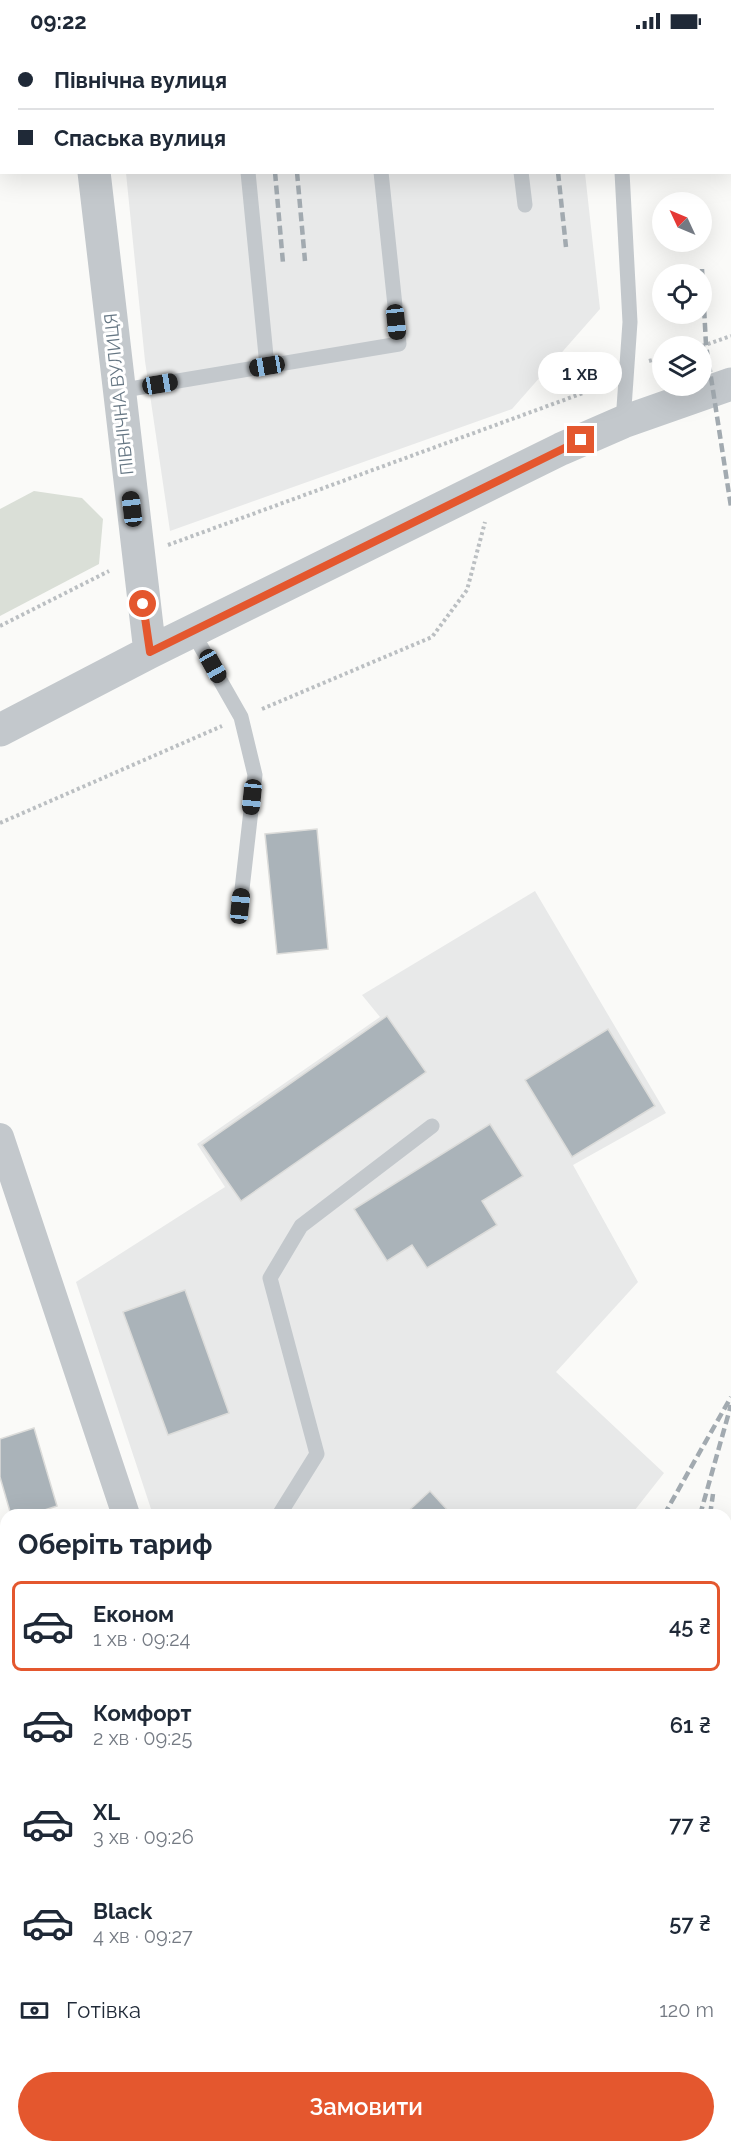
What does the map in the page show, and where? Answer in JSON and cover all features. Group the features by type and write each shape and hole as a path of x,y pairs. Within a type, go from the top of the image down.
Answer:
{"street":[{"name":"ПІВНІЧНА ВУЛИЦЯ","path":"94,174 137,557 150,652"},
{"path":"0,730 150,652 496,481 622,422 731,384"},
{"path":"0,1137 124,1509"}],"lane":[{"path":"248,174 267,366"},
{"path":"118,391 399,344 381,174"},
{"path":"521,174 525,205"},
{"path":"622,174 630,322 622,422"},
{"path":"192,631 242,717 255,775 240,906"},
{"path":"283,1509 317,1454 270,1278 301,1226 432,1126"}],"path":[{"path":"712,343 731,336"},
{"path":"0,626 137,557 582,393 627,367 652,360"},
{"path":"0,823 432,637 467,590 496,481"}],"shaded area":[{"path":"126,174 585,174 600,309 512,409 170,531 145,361"},
{"path":"34,491 82,498 103,519 99,564 0,616 0,509"},
{"path":"535,891 666,1113 573,1165 638,1282 556,1372 664,1473 636,1509 151,1509 76,1282 225,1187 197,1144 380,1017 362,995"}],"building":[{"path":"317,829 328,949 277,954 265,834"},
{"path":"387,1016 426,1072 241,1201 202,1145"},
{"path":"608,1029 655,1106 572,1157 525,1080"},
{"path":"490,1124 523,1176 482,1201 497,1225 427,1268 412,1245 387,1261 354,1209"},
{"path":"185,1290 229,1413 168,1435 123,1312"},
{"path":"34,1428 57,1506 48,1509 9,1509 0,1477 0,1439"},
{"path":"430,1491 446,1509 410,1509"}],"railway":[{"path":"275,174 283,263"},
{"path":"297,174 305,261"},
{"path":"558,174 566,247"},
{"path":"705,324 706,345 731,507"},
{"path":"667,1509 731,1397"},
{"path":"702,1509 731,1405"},
{"path":"711,1509 713,1494"}],"route":[{"path":"143,604 150,652 581,440"}]}
